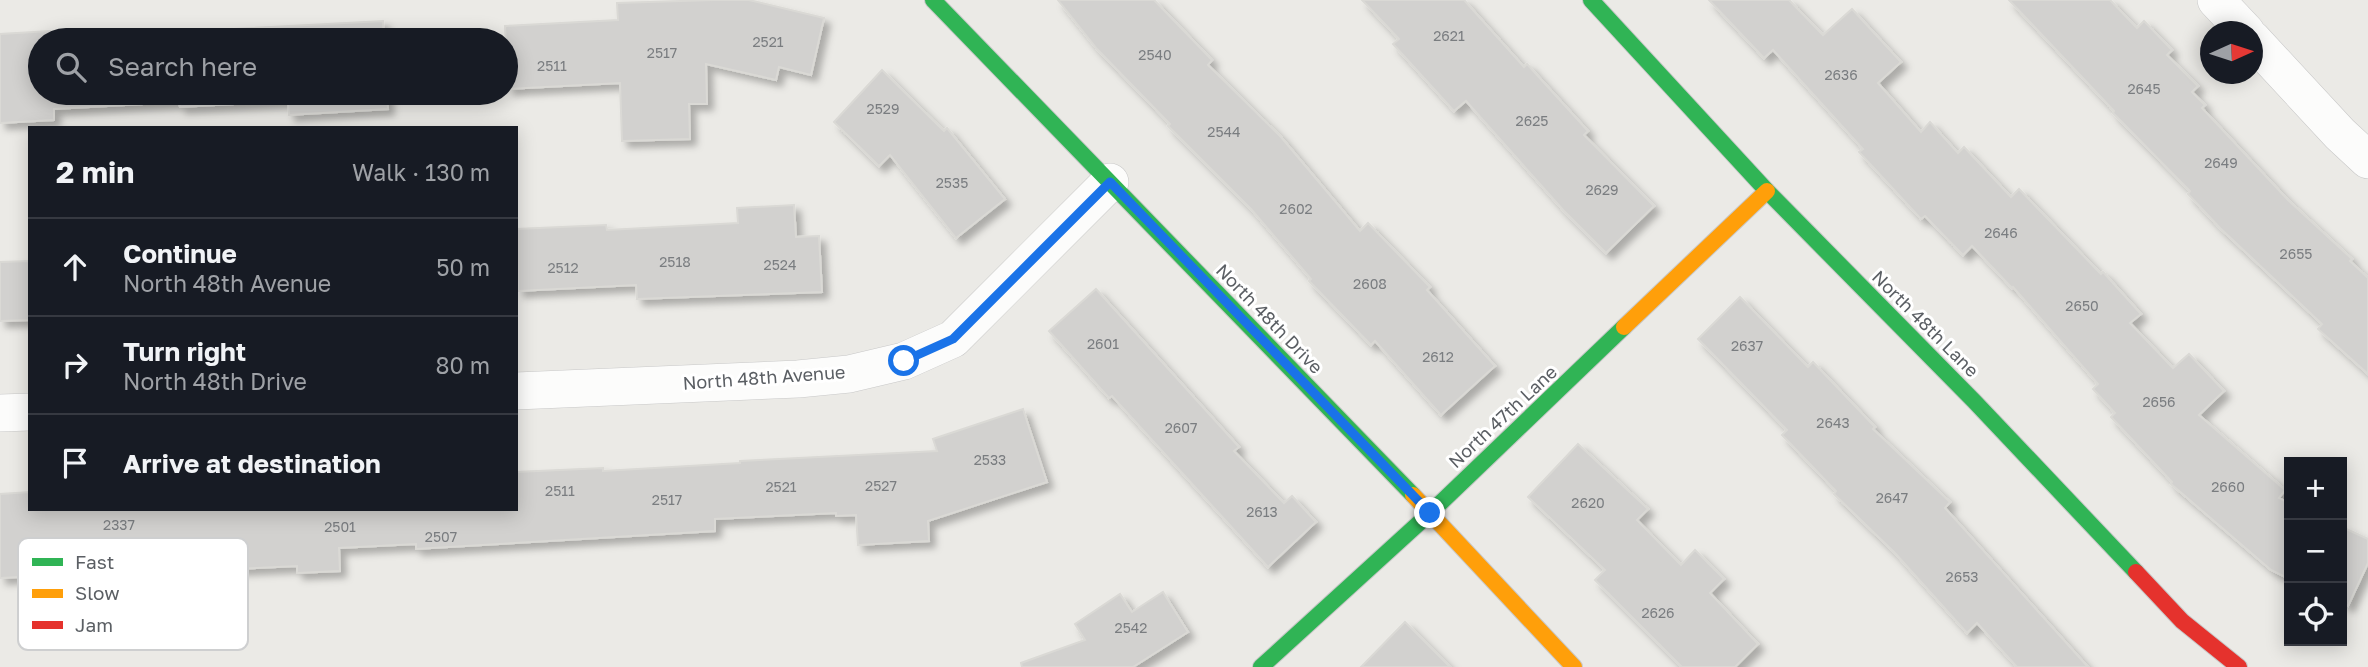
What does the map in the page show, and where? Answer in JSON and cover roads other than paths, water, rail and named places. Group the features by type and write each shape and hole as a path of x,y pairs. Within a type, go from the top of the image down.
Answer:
{"street":[{"name":"North 48th Drive","path":"933,0 1430,513 1574,667"},
{"name":"North 48th Lane","path":"1591,0 1767,191 1974,401 2182,621 2239,667"},
{"path":"2216,0 2236,21"},
{"path":"2263,51 2340,134 2368,160"},
{"name":"North 48th Avenue","path":"518,391 798,379 849,374 904,361 953,339 1110,182"},
{"name":"North 47th Lane","path":"1261,667 1430,513 1767,191"},
{"path":"0,414 28,412"}]}
